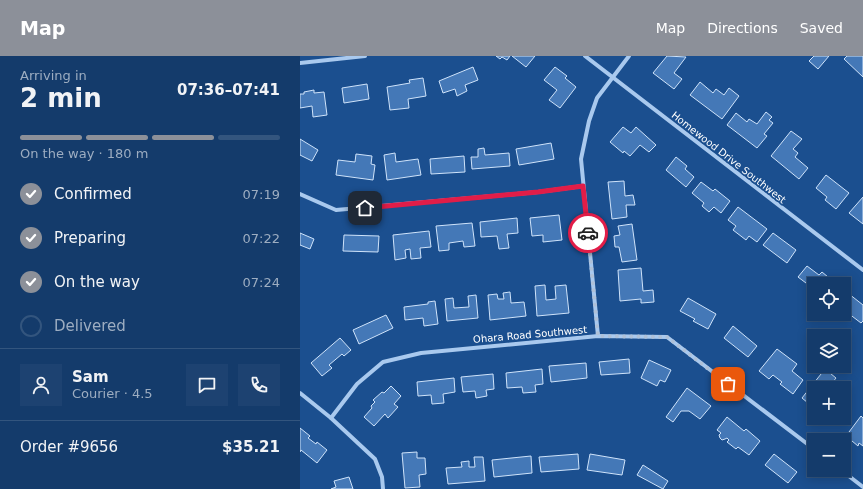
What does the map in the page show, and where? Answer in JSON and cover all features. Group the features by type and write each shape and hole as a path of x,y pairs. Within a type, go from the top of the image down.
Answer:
{"street":[{"path":"300,63 365,56"},
{"name":"Homewood Drive Southwest","path":"585,56 863,270"},
{"path":"598,336 581,159 589,121 597,98 629,56"},
{"path":"300,194 336,210 531,193 583,186"},
{"name":"Ohara Road Southwest","path":"331,418 357,384 383,362 421,353 598,336 667,337 807,444"},
{"path":"300,393 331,418 375,459 382,477 383,489"},
{"path":"850,477 863,487"}],"building":[{"path":"496,56 510,56 507,60 502,57 500,59"},
{"path":"512,56 535,56 526,67"},
{"path":"667,56 686,57 674,73 682,79 674,89 653,73"},
{"path":"814,56 829,56 818,69 809,61"},
{"path":"847,56 863,56 863,77 844,59"},
{"path":"473,67 478,80 465,85 467,91 457,96 455,89 443,93 439,81"},
{"path":"555,67 567,76 565,78 576,87 560,108 549,100 557,90 544,80"},
{"path":"423,78 426,96 408,99 409,108 390,110 387,87 410,83 409,80"},
{"path":"700,82 713,93 716,89 724,95 729,88 739,96 722,119 690,95"},
{"path":"367,84 369,99 344,103 342,88"},
{"path":"314,90 314,93 324,92 327,115 313,117 312,106 300,108 300,94"},
{"path":"766,112 772,117 769,120 773,123 764,134 767,136 757,148 727,125 736,113 747,122 749,119 757,124"},
{"path":"623,127 631,133 636,127 656,145 649,152 640,145 630,156 624,151 623,153 610,142"},
{"path":"791,131 802,139 793,149 798,153 795,157 808,168 799,179 771,156"},
{"path":"300,139 318,150 312,161 300,155"},
{"path":"551,143 554,159 519,165 516,149"},
{"path":"484,148 485,155 509,153 510,166 472,169 471,157 478,157 478,149"},
{"path":"395,153 396,162 418,159 421,175 387,180 384,155"},
{"path":"356,154 372,156 371,164 375,165 373,180 336,175 338,160 355,162"},
{"path":"464,156 465,172 431,174 430,159"},
{"path":"676,157 687,166 685,169 694,177 686,187 666,170"},
{"path":"826,175 849,193 836,209 825,200 827,197 816,188"},
{"path":"624,181 625,196 633,195 635,205 626,205 627,217 612,219 608,182"},
{"path":"701,182 713,191 715,189 730,201 721,213 714,207 709,212 702,206 704,203 692,193"},
{"path":"863,197 863,224 849,213"},
{"path":"738,207 767,229 757,242 749,236 746,240 733,230 736,226 728,220"},
{"path":"559,215 562,240 543,242 543,235 532,236 530,218"},
{"path":"517,218 518,233 507,234 509,248 499,249 497,236 481,237 480,222"},
{"path":"472,223 475,246 464,247 463,241 449,243 449,250 439,251 436,226"},
{"path":"632,224 637,260 622,262 619,247 615,247 614,236 620,235 618,226"},
{"path":"429,231 431,247 420,248 421,258 411,259 410,249 405,250 406,258 395,260 393,235"},
{"path":"300,233 314,239 310,249 300,245"},
{"path":"773,233 796,250 787,263 763,245"},
{"path":"344,235 379,236 378,252 343,251"},
{"path":"807,266 819,275 822,272 828,277 807,277 807,284 798,277"},
{"path":"641,268 643,291 653,290 654,302 641,303 641,299 620,301 618,270"},
{"path":"545,285 546,300 556,299 555,286 566,285 569,313 537,316 535,286"},
{"path":"510,292 511,303 524,302 526,316 490,320 488,295 497,294 498,299 504,299 503,293"},
{"path":"476,295 478,318 447,321 445,299 453,298 454,308 469,307 468,296"},
{"path":"851,296 863,305 863,321 861,323 851,315"},
{"path":"688,298 716,314 708,329 693,321 695,319 680,311"},
{"path":"435,301 438,324 424,326 423,318 405,320 404,307 428,304 428,302"},
{"path":"386,315 393,328 359,344 353,330"},
{"path":"733,326 757,346 748,357 724,338"},
{"path":"340,338 351,350 344,356 342,354 329,365 332,368 322,376 311,363"},
{"path":"777,349 797,364 792,371 803,380 793,394 780,384 782,382 773,375 769,379 759,371"},
{"path":"629,359 630,373 601,375 599,362"},
{"path":"649,360 671,370 665,382 660,380 657,386 641,378"},
{"path":"586,363 587,378 551,382 549,366"},
{"path":"542,369 543,384 535,385 536,392 523,393 522,387 507,388 506,373"},
{"path":"822,373 830,373 836,378 834,381 815,381"},
{"path":"493,374 494,389 486,390 487,396 476,398 475,391 463,392 461,377"},
{"path":"454,378 455,392 443,394 444,403 432,404 431,395 418,396 417,382"},
{"path":"391,386 401,396 394,404 398,407 388,418 385,414 374,426 364,417 372,408 371,406 375,402 373,400 382,392 384,393"},
{"path":"687,388 711,406 700,419 689,411 681,411 673,422 666,417"},
{"path":"807,392 807,402 802,398"},
{"path":"861,416 863,418 863,446 859,443 858,446 851,440 851,433 848,433"},
{"path":"727,417 744,431 746,429 760,441 749,455 738,447 736,449 727,442 729,440 727,438 722,440 720,438 719,435 721,433 717,430"},
{"path":"300,428 310,436 308,438 316,444 317,442 327,450 317,463 301,450 300,452"},
{"path":"417,452 417,458 425,458 426,474 419,475 420,487 405,488 402,453"},
{"path":"578,454 579,469 541,472 539,457"},
{"path":"590,454 625,460 622,475 587,470"},
{"path":"774,454 797,472 788,483 765,465"},
{"path":"531,456 532,473 494,477 492,460"},
{"path":"474,457 483,457 485,481 448,484 446,468 462,467 461,462 469,461 469,467 475,467"},
{"path":"643,465 668,481 663,489 637,475"},
{"path":"349,477 353,489 331,489 336,487 334,481"}],"way so far":[{"path":"588,233 598,336 667,337 728,384"}],"route":[{"path":"365,208 538,192 583,186 588,233"}]}
